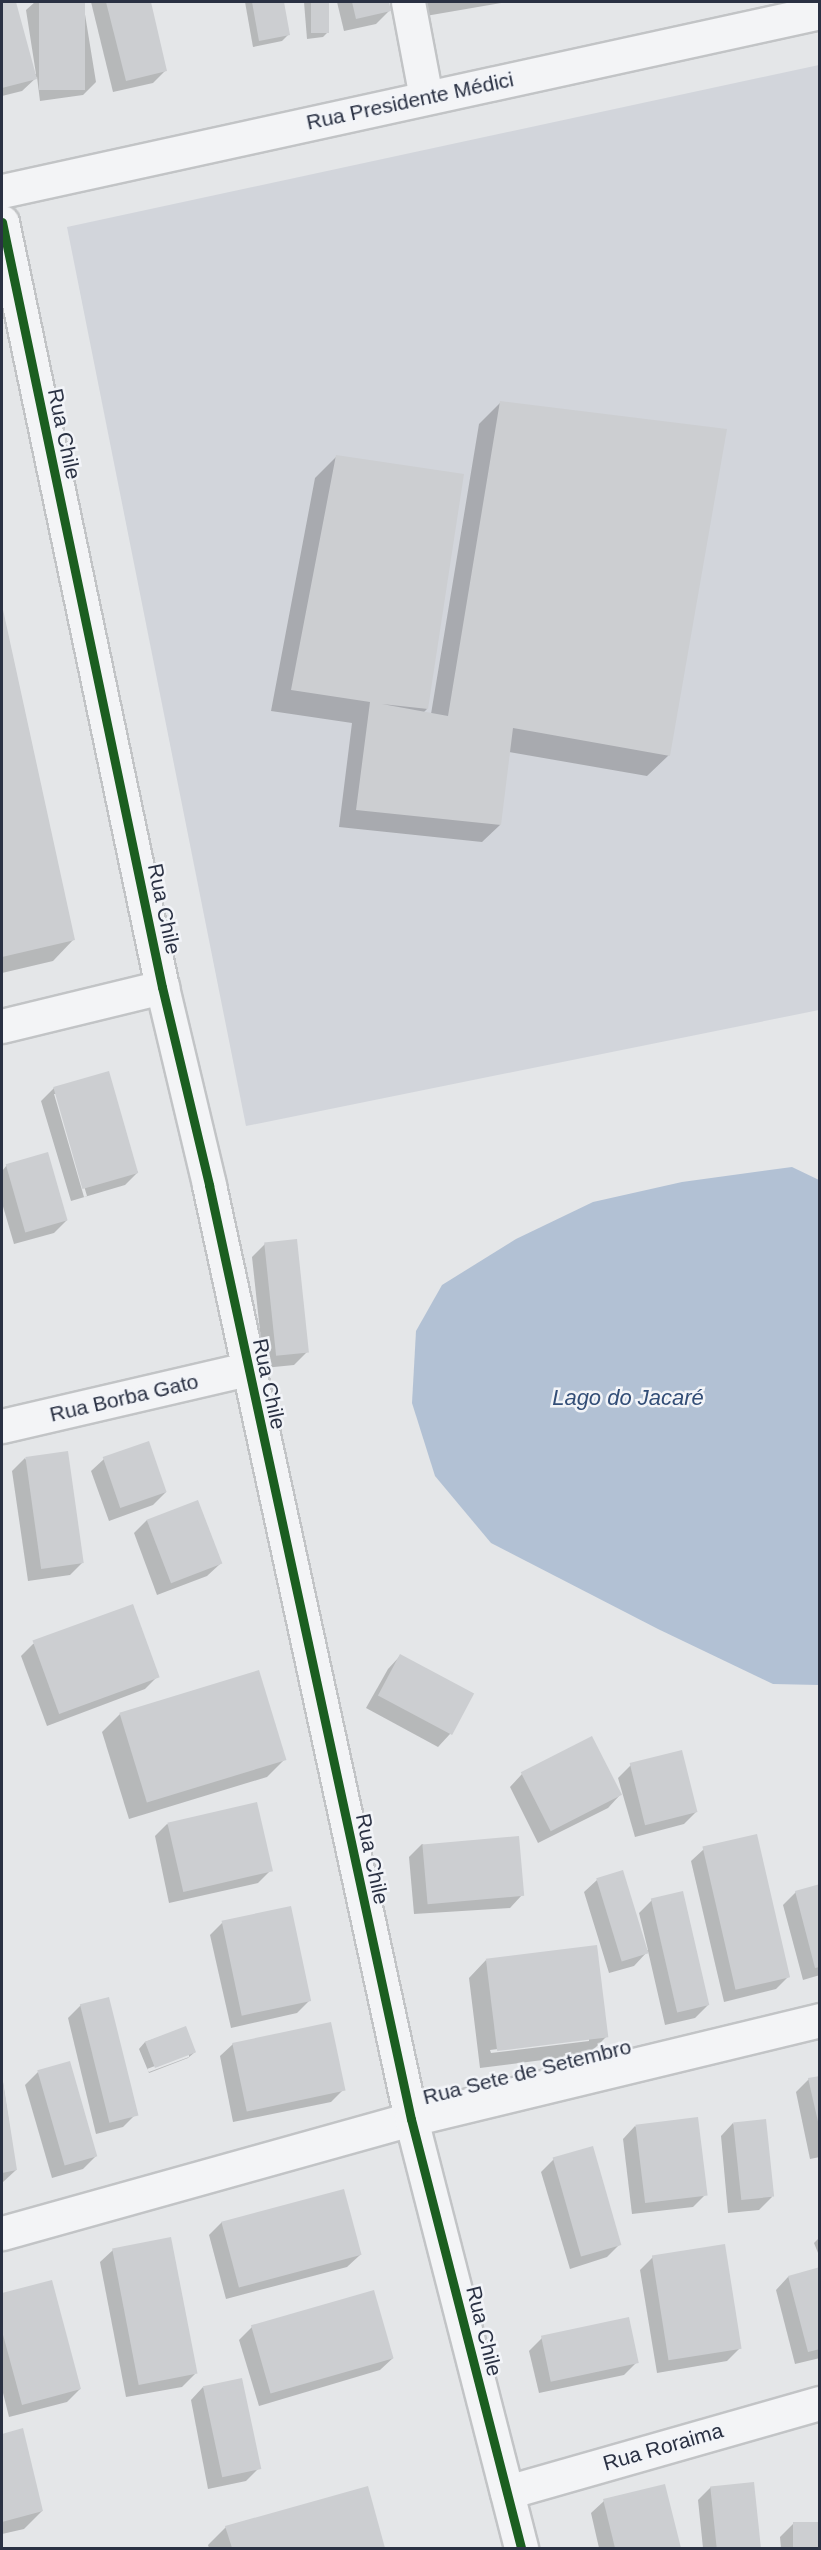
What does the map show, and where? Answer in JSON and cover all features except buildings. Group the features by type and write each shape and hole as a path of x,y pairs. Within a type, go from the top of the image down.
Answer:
{"street":[{"path":"408,2 426,97"},
{"name":"Rua Presidente Médici","path":"2,191 819,12"},
{"name":"Rua Chile","path":"2,222 162,987 209,1185 411,2119 521,2548"},
{"path":"2,1026 162,987"},
{"name":"Rua Borba Gato","path":"2,1426 247,1369"},
{"name":"Rua Sete de Setembro","path":"2,2233 411,2119 819,2020"},
{"name":"Rua Roraima","path":"507,2492 819,2403"}],"shaded area":[{"path":"819,65 819,1010 246,1126 67,227"}],"water":[{"name":"Lago do Jacaré","path":"792,1167 819,1180 819,1685 773,1684 658,1629 491,1543 435,1476 412,1403 416,1331 442,1285 516,1239 593,1202 682,1182"}],"cycle path":[{"path":"2,222 162,987 209,1185 411,2119 521,2548"}]}
